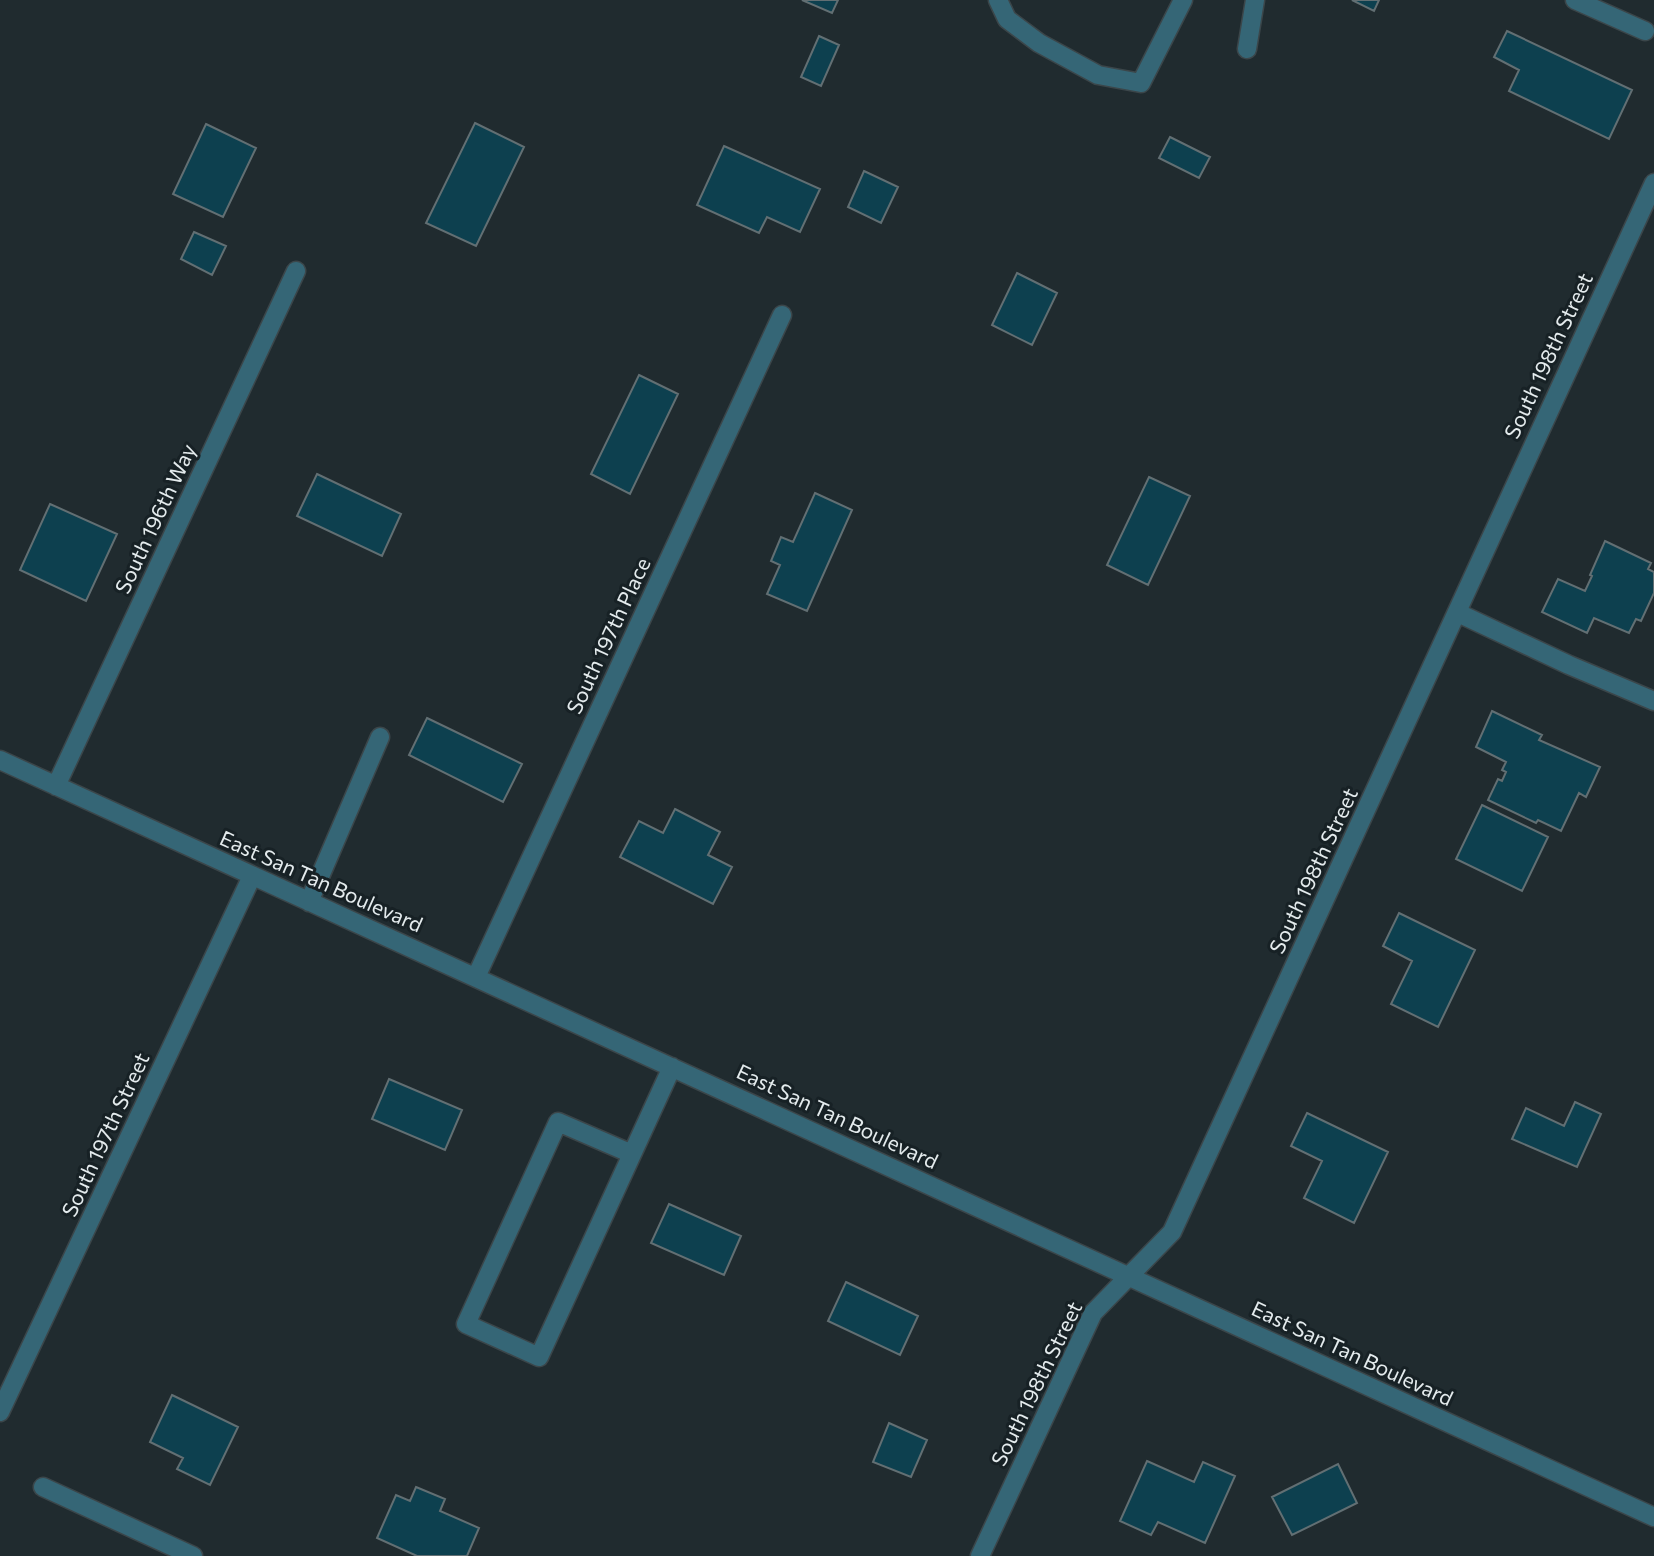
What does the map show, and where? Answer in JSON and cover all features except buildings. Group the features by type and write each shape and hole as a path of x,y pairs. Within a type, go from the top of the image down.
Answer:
{"street":[{"path":"998,0 1007,19 1039,43 1098,75 1141,83 1183,0"},
{"path":"1247,49 1255,0"},
{"path":"1575,0 1645,31"},
{"name":"South 198th Street","path":"980,1556 1093,1313 1172,1232 1654,183"},
{"name":"South 196th Way","path":"56,786 296,271"},
{"name":"South 197th Place","path":"476,977 782,315"},
{"path":"1458,613 1654,701"},
{"path":"309,902 380,737"},
{"name":"East San Tan Boulevard","path":"0,760 1654,1517"},
{"name":"South 197th Street","path":"0,1412 252,876"},
{"path":"632,1154 558,1122 466,1324 539,1357 672,1067"},
{"path":"43,1488 192,1556"}]}
